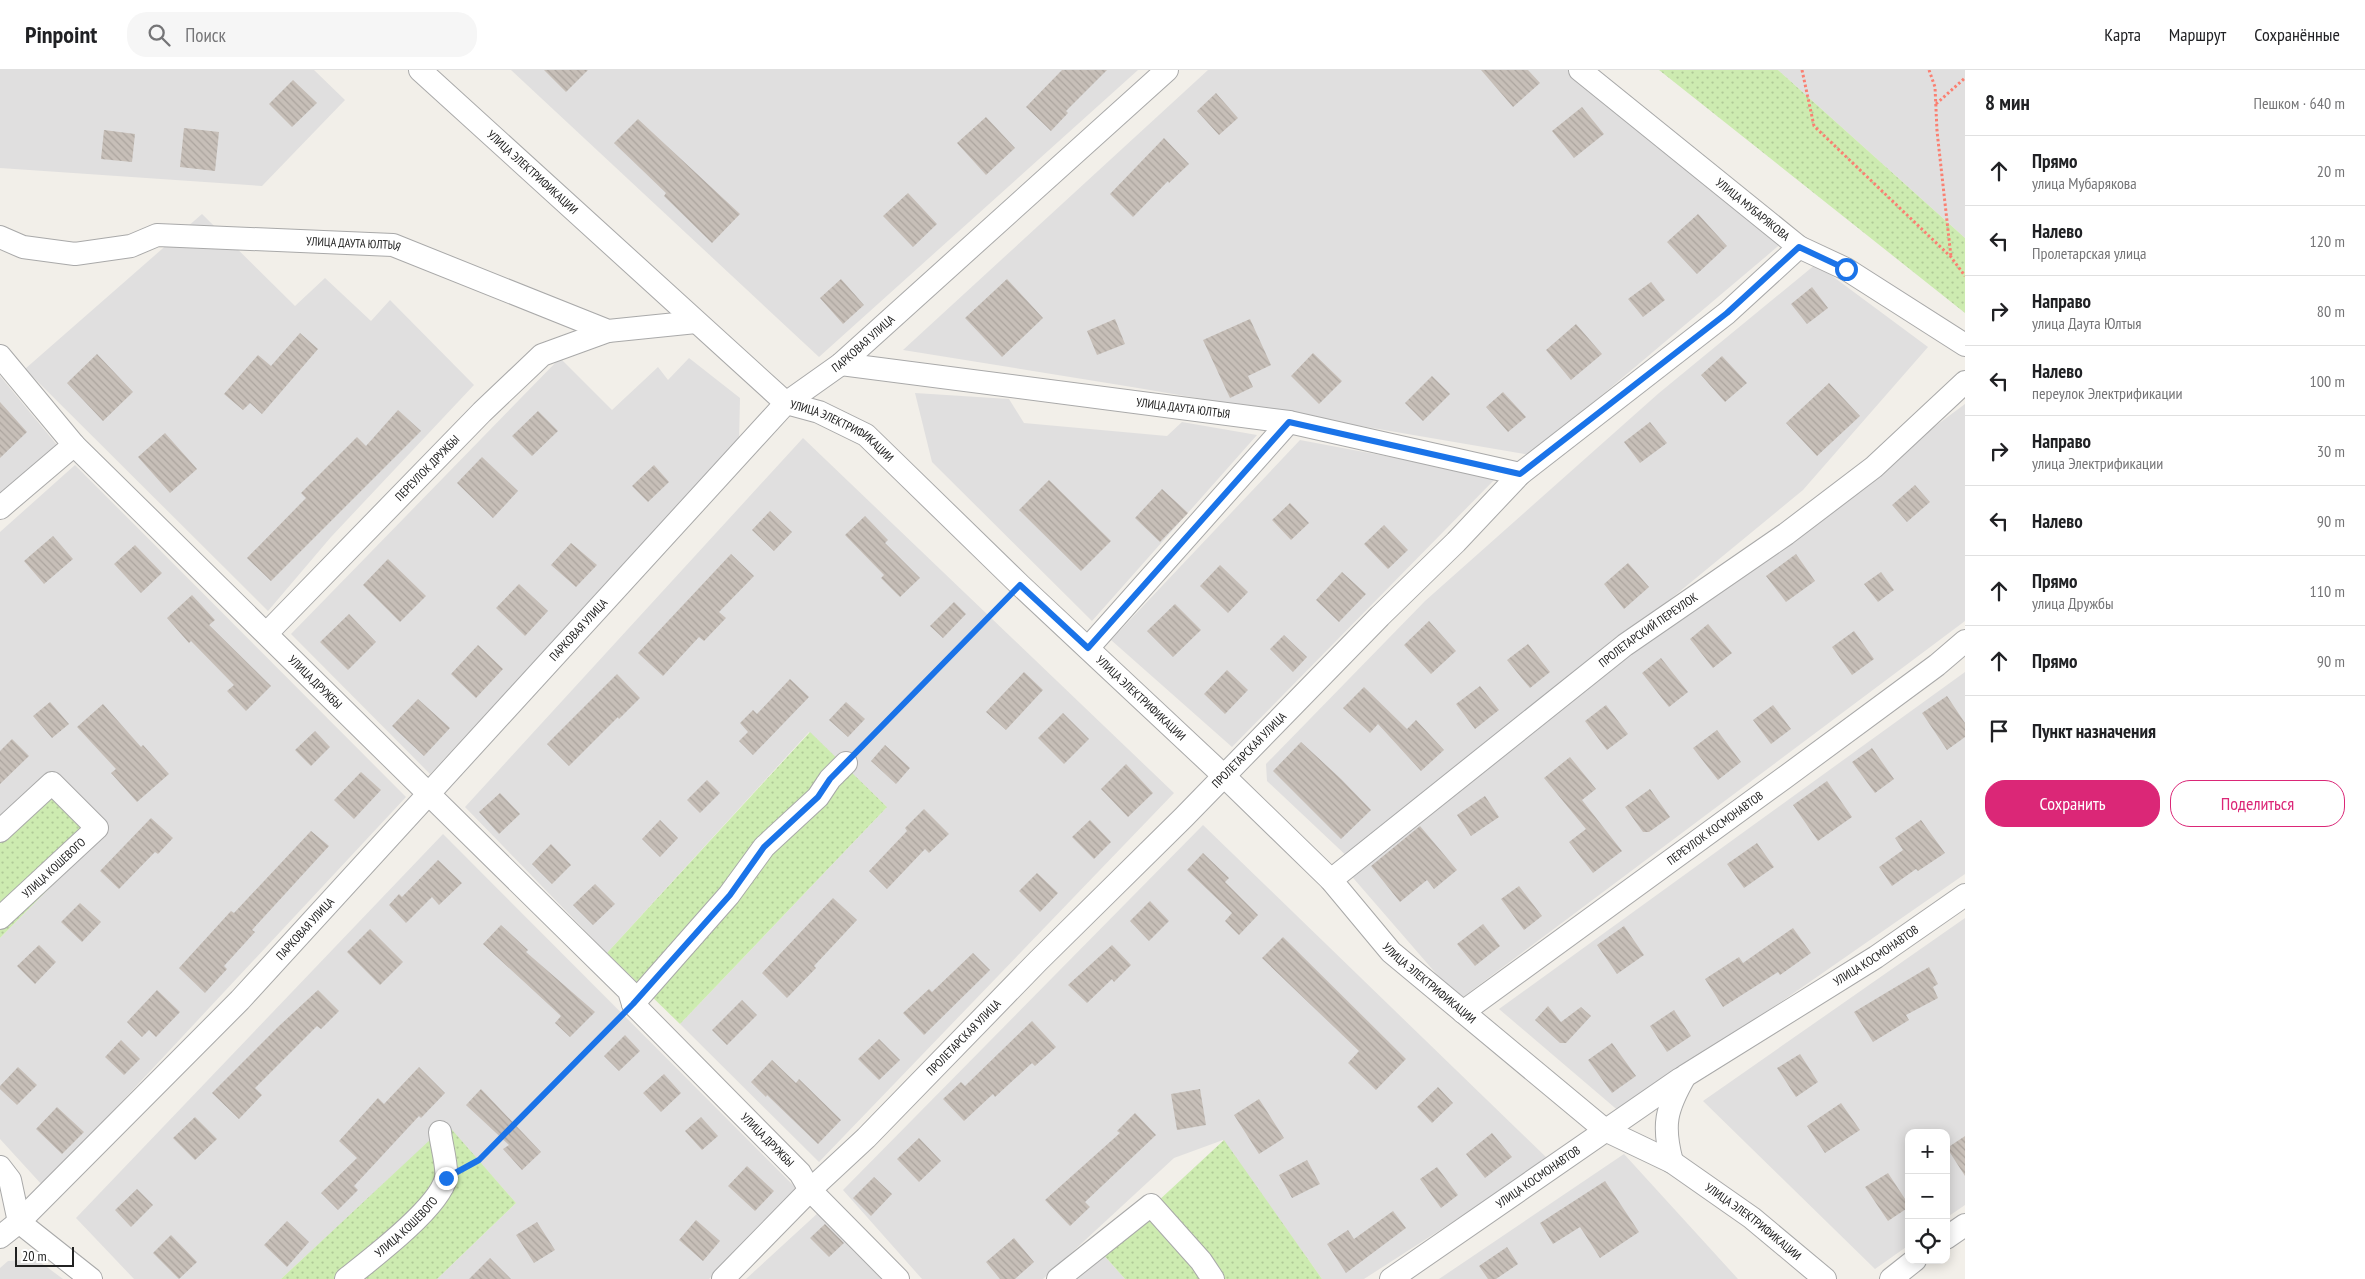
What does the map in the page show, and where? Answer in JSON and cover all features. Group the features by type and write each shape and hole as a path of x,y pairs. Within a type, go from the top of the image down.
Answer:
{"street":[{"name":"УЛИЦА ЭЛЕКТРИФИКАЦИИ","path":"420,70 786,403 819,412 866,435 1020,585 1224,776 1331,880 1391,952 1605,1130 1672,1162 1752,1218 1826,1279"},
{"name":"ПАРКОВАЯ УЛИЦА","path":"0,1237 19,1222 240,1000 427,793 786,403 841,364 1168,70"},
{"name":"УЛИЦА МУБАРЯКОВА","path":"1586,72 1799,247 1846,269 1965,345"},
{"name":"УЛИЦА ДАУТА ЮЛТЫЯ","path":"0,237 23,247 75,254 131,246 157,235 393,245 608,331 696,322"},
{"name":"ПРОЛЕТАРСКАЯ УЛИЦА","path":"723,1279 810,1190 866,1138 1038,961 1224,776 1380,616 1456,542 1520,474 1727,313 1799,247"},
{"name":"ПЕРЕУЛОК ДРУЖБЫ","path":"267,634 482,412 542,355 608,331"},
{"name":"УЛИЦА ДРУЖБЫ","path":"0,356 74,445 629,991 633,1004 800,1173 810,1190 898,1279"},
{"name":"УЛИЦА ДАУТА ЮЛТЫЯ","path":"841,364 1289,422 1520,474"},
{"name":"ПРОЛЕТАРСКИЙ ПЕРЕУЛОК","path":"1331,880 1625,645 1677,607 1722,580 1874,467 1965,382"},
{"path":"1088,648 1289,422"},
{"path":"0,508 74,445"},
{"name":"ПЕРЕУЛОК КОСМОНАВТОВ","path":"1463,1012 1799,767 1937,665 1965,642"},
{"path":"633,1004 730,895 764,847 818,797 830,779 846,763"},
{"name":"УЛИЦА КОШЕВОГО","path":"0,830 52,783 97,828 0,918"},
{"name":"УЛИЦА КОСМОНАВТОВ","path":"1391,1279 1684,1076 1876,957 1965,895"},
{"name":"УЛИЦА КОСМОНАВТОВ","path":"1672,1162 1667,1142 1667,1120 1670,1101 1684,1076"},
{"path":"440,1132 446,1178"},
{"path":"0,1168 10,1180 19,1222 91,1279"},
{"name":"УЛИЦА КОШЕВОГО","path":"346,1279 398,1238 434,1198 446,1178"},
{"path":"1058,1279 1151,1205 1201,1261 1213,1279"},
{"path":"1950,1235 1965,1225"},
{"path":"1891,1279 1909,1264"}],"path":[{"path":"1802,70 1814,126 1951,257 1965,276"},
{"path":"1929,70 1935,87 1937,131 1951,257"},
{"path":"1936,105 1965,78"},
{"path":"846,763 1020,585"},
{"path":"446,1178 479,1160 633,1004"}],"shaded area":[{"path":"0,70 314,70 345,100 262,186 0,168"},
{"path":"511,70 1138,70 819,357"},
{"path":"1208,70 1569,70 1789,237 1531,455 903,350"},
{"path":"1778,70 1965,70 1965,238"},
{"path":"202,214 295,306 325,278 371,321 390,300 474,385 331,537 268,611 25,369"},
{"path":"1816,264 1928,347 1803,490 1352,861 1267,781 1266,764 1425,601 1659,393"},
{"path":"560,358 612,410 658,367 668,380 689,358 740,398 739,442 430,774 291,634"},
{"path":"0,376 57,445 0,494"},
{"path":"915,393 1009,399 1024,423 1167,436 1182,422 1257,435 1092,621 932,462"},
{"path":"1965,404 1965,621 1459,1000 1348,872 1652,637"},
{"path":"803,438 1174,793 819,1162 680,1024 887,807 809,732 607,953 465,807"},
{"path":"1300,440 1497,477 1232,747 1111,640"},
{"path":"75,465 406,797 43,1186 0,1139 0,938 107,830 0,818 0,532"},
{"path":"1965,672 1965,874 1621,1113 1499,1009"},
{"path":"1203,825 1549,1160 1364,1279 1322,1279 1223,1140 1174,1158 1043,1279 922,1279 843,1190"},
{"path":"443,834 796,1188 709,1279 437,1279 516,1203 447,1125 281,1279 134,1279 76,1218"},
{"path":"1965,918 1965,1205 1950,1215 1950,1129 1905,1129 1905,1248 1875,1269 1703,1101"},
{"path":"1624,1154 1738,1279 1439,1279"},
{"path":"831,1201 897,1279 746,1279"},
{"path":"1102,1253 1125,1279 1074,1279"},
{"path":"36,1259 63,1279 0,1279 0,1268 8,1261"}],"green space":[{"path":"1659,70 1778,70 1965,238 1965,313"},
{"path":"810,732 887,807 680,1024 607,953"},
{"path":"51,771 107,830 0,938 0,818"},
{"path":"447,1124 516,1203 437,1279 281,1279"},
{"path":"1224,1140 1322,1279 1125,1279 1102,1253"}],"building":[{"path":"544,70 588,70 566,92"},
{"path":"1062,70 1107,70 1066,111 1068,113 1051,131 1026,107"},
{"path":"1481,70 1528,70 1540,83 1513,107"},
{"path":"293,80 317,103 292,127 269,104"},
{"path":"1216,93 1238,118 1219,135 1197,111"},
{"path":"1582,107 1604,134 1574,158 1552,131"},
{"path":"986,117 1015,148 986,175 957,143"},
{"path":"638,119 740,214 712,243 664,196 666,193 614,143"},
{"path":"184,128 219,132 215,171 180,167"},
{"path":"104,130 135,134 132,162 101,159"},
{"path":"1164,138 1189,164 1169,183 1168,181 1133,217 1110,194"},
{"path":"908,193 937,224 913,247 883,216"},
{"path":"1698,214 1727,246 1697,274 1667,242"},
{"path":"841,279 864,305 843,324 820,298"},
{"path":"1007,279 1043,318 1002,357 965,318"},
{"path":"1651,282 1665,300 1643,317 1628,299"},
{"path":"1812,287 1828,308 1807,324 1791,304"},
{"path":"1115,319 1125,344 1097,355 1087,331"},
{"path":"1250,319 1271,365 1248,376 1253,387 1230,398 1203,340"},
{"path":"1576,324 1602,354 1571,380 1546,350"},
{"path":"300,333 318,349 262,414 250,403 243,410 224,394 258,355 271,366"},
{"path":"1313,353 1342,381 1319,404 1291,376"},
{"path":"97,354 133,392 103,421 67,383"},
{"path":"1722,356 1747,383 1725,402 1701,375"},
{"path":"1432,376 1450,394 1423,421 1405,403"},
{"path":"1829,383 1860,416 1817,456 1786,423"},
{"path":"1503,392 1526,417 1508,432 1486,407"},
{"path":"0,402 27,432 0,458"},
{"path":"398,410 421,431 271,581 247,558 306,498 301,493 357,437 366,446"},
{"path":"538,411 558,431 532,456 512,436"},
{"path":"1650,422 1667,443 1640,463 1624,442"},
{"path":"165,433 197,469 170,493 138,457"},
{"path":"482,457 518,491 493,518 457,483"},
{"path":"654,465 669,482 648,502 632,486"},
{"path":"1049,480 1111,541 1081,571 1019,510"},
{"path":"1915,485 1930,502 1907,522 1892,505"},
{"path":"1162,489 1188,513 1160,542 1135,518"},
{"path":"1290,503 1309,523 1291,540 1272,520"},
{"path":"770,511 792,532 774,551 752,530"},
{"path":"865,516 888,540 885,543 920,578 900,597 881,578 884,575 845,535"},
{"path":"1384,525 1408,550 1388,569 1364,544"},
{"path":"53,536 73,559 44,584 24,561"},
{"path":"571,543 597,565 576,587 551,565"},
{"path":"135,545 162,573 141,593 114,564"},
{"path":"731,554 754,576 719,612 726,618 704,641 699,637 663,676 638,653"},
{"path":"1796,554 1815,581 1786,602 1766,576"},
{"path":"388,559 426,596 400,622 363,585"},
{"path":"1628,563 1649,587 1624,609 1604,584"},
{"path":"1220,565 1248,592 1228,613 1200,586"},
{"path":"1342,572 1366,594 1339,622 1316,600"},
{"path":"1881,572 1894,590 1878,602 1864,584"},
{"path":"519,584 548,611 525,636 496,608"},
{"path":"192,595 215,620 209,625 271,686 246,711 227,691 234,685 191,641 189,643 167,618"},
{"path":"954,602 966,614 943,638 930,626"},
{"path":"1175,604 1201,630 1173,657 1147,631"},
{"path":"349,614 376,642 348,670 320,642"},
{"path":"1429,621 1456,651 1431,674 1404,645"},
{"path":"1708,624 1732,653 1713,668 1690,639"},
{"path":"1854,631 1874,659 1852,675 1832,647"},
{"path":"1284,635 1307,657 1293,672 1270,649"},
{"path":"1528,644 1550,672 1530,688 1507,660"},
{"path":"478,645 503,669 476,698 451,674"},
{"path":"1661,658 1688,692 1669,707 1642,673"},
{"path":"1227,670 1248,690 1225,714 1204,694"},
{"path":"1024,672 1043,690 1006,730 986,712"},
{"path":"617,674 640,698 569,766 547,744"},
{"path":"790,679 809,697 753,755 739,741 748,732 740,723 753,710 757,714"},
{"path":"1480,686 1499,710 1475,729 1456,704"},
{"path":"1364,687 1407,729 1416,720 1444,750 1421,771 1378,724 1370,733 1343,708"},
{"path":"1947,696 1965,723 1965,737 1947,750 1922,713"},
{"path":"418,699 450,728 424,756 392,726"},
{"path":"50,702 69,724 52,738 33,716"},
{"path":"846,702 865,719 848,737 829,720"},
{"path":"103,704 141,747 143,745 169,774 137,802 111,773 116,769 77,727"},
{"path":"1606,705 1628,734 1607,750 1585,721"},
{"path":"1773,705 1791,729 1771,744 1753,720"},
{"path":"1063,713 1089,739 1064,764 1038,738"},
{"path":"1717,730 1741,762 1718,780 1693,748"},
{"path":"315,731 330,747 311,766 295,750"},
{"path":"12,739 29,756 0,784 0,751"},
{"path":"1301,742 1371,810 1341,839 1273,771"},
{"path":"885,745 910,768 896,784 871,761"},
{"path":"1872,748 1894,779 1875,793 1852,762"},
{"path":"1570,757 1596,789 1582,800 1622,851 1593,873 1569,842 1586,829 1544,778"},
{"path":"1126,764 1153,793 1128,817 1101,789"},
{"path":"361,772 381,790 354,819 334,800"},
{"path":"707,780 720,793 700,813 687,800"},
{"path":"1827,781 1852,817 1818,841 1793,805"},
{"path":"1650,789 1670,817 1649,832 1643,832 1625,807"},
{"path":"500,793 520,814 499,834 479,812"},
{"path":"1485,796 1499,817 1471,836 1457,815"},
{"path":"924,809 949,834 929,853 925,849 887,889 869,871 907,831 905,828"},
{"path":"151,818 173,838 158,854 155,852 119,889 100,871"},
{"path":"660,820 678,838 660,857 642,839"},
{"path":"1090,820 1111,842 1094,859 1072,837"},
{"path":"1921,820 1945,853 1918,871 1916,869 1892,886 1879,867 1903,850 1895,838"},
{"path":"1420,826 1457,870 1434,889 1427,880 1400,902 1371,866"},
{"path":"311,831 329,846 252,930 255,932 224,966 227,969 205,993 179,968 231,911 234,913"},
{"path":"1757,843 1774,867 1744,888 1727,864"},
{"path":"551,844 571,865 552,884 532,864"},
{"path":"1203,853 1229,878 1225,882 1258,915 1239,935 1225,921 1232,913 1187,870"},
{"path":"438,860 462,883 439,905 432,897 406,923 389,905 399,894 402,897"},
{"path":"1037,873 1058,893 1040,912 1019,891"},
{"path":"595,884 615,904 593,925 573,905"},
{"path":"1519,886 1542,916 1524,930 1501,899"},
{"path":"833,898 857,920 814,966 816,968 787,998 762,973"},
{"path":"1150,901 1169,921 1149,941 1130,921"},
{"path":"80,903 101,922 82,942 61,922"},
{"path":"1483,924 1500,946 1475,966 1457,944"},
{"path":"501,925 528,950 526,952 595,1012 570,1037 555,1023 561,1016 483,944"},
{"path":"1624,926 1644,955 1617,974 1597,945"},
{"path":"1793,928 1811,953 1780,975 1778,972 1723,1007 1705,979 1739,957 1743,963"},
{"path":"370,929 403,962 380,985 347,952"},
{"path":"1283,937 1406,1059 1376,1090 1348,1063 1359,1051 1262,958"},
{"path":"39,945 56,962 35,984 17,966"},
{"path":"1112,945 1131,965 1114,982 1112,979 1087,1003 1068,985"},
{"path":"973,953 990,970 924,1035 903,1013 929,989 932,992"},
{"path":"1929,967 1938,984 1933,987 1938,998 1906,1015 1909,1020 1873,1042 1854,1012"},
{"path":"157,990 180,1012 156,1037 149,1030 142,1037 127,1022"},
{"path":"318,990 339,1011 321,1029 317,1026 255,1088 262,1095 239,1119 212,1093"},
{"path":"742,1000 757,1015 727,1045 712,1030"},
{"path":"1548,1006 1561,1022 1581,1007 1591,1016 1566,1043 1560,1043 1535,1020"},
{"path":"1674,1010 1691,1036 1667,1052 1650,1026"},
{"path":"1032,1021 1056,1047 1035,1066 1032,1063 995,1097 993,1094 964,1121 943,1099 961,1082 965,1086"},
{"path":"625,1035 640,1051 619,1071 604,1056"},
{"path":"879,1039 900,1060 879,1080 858,1059"},
{"path":"121,1040 140,1059 124,1075 105,1057"},
{"path":"1612,1043 1636,1076 1612,1093 1588,1060"},
{"path":"1800,1054 1818,1082 1796,1097 1777,1068"},
{"path":"772,1060 796,1083 799,1079 841,1120 818,1144 751,1082"},
{"path":"18,1067 37,1085 17,1105 0,1089 0,1086"},
{"path":"419,1067 445,1093 421,1118 419,1116 354,1186 358,1190 338,1210 321,1193 357,1158 339,1141 378,1098 384,1104"},
{"path":"664,1074 681,1093 661,1112 643,1093"},
{"path":"1438,1087 1453,1103 1432,1123 1417,1107"},
{"path":"481,1089 541,1152 522,1170 503,1149 509,1145 466,1105"},
{"path":"1200,1089 1206,1125 1177,1130 1171,1094"},
{"path":"1259,1099 1284,1138 1259,1154 1234,1115"},
{"path":"1841,1103 1860,1130 1825,1153 1807,1126"},
{"path":"57,1107 84,1132 62,1154 36,1129"},
{"path":"1135,1113 1156,1135 1085,1202 1090,1207 1070,1226 1045,1200 1120,1133 1117,1131"},
{"path":"195,1117 217,1139 195,1160 173,1138"},
{"path":"701,1117 718,1136 702,1150 685,1131"},
{"path":"1492,1133 1512,1157 1485,1178 1466,1154"},
{"path":"1965,1136 1965,1176 1950,1153 1950,1146"},
{"path":"919,1138 941,1161 919,1182 897,1159"},
{"path":"1307,1160 1320,1184 1292,1198 1279,1175"},
{"path":"747,1166 774,1191 755,1211 728,1186"},
{"path":"1437,1167 1458,1195 1441,1208 1420,1179"},
{"path":"1888,1173 1905,1199 1905,1210 1888,1221 1865,1187"},
{"path":"874,1177 892,1194 871,1216 853,1198"},
{"path":"1605,1181 1639,1232 1600,1258 1580,1227 1553,1244 1540,1223"},
{"path":"137,1189 153,1205 131,1227 115,1210"},
{"path":"1393,1211 1406,1228 1346,1273 1327,1244 1348,1230 1354,1239"},
{"path":"696,1220 720,1241 703,1261 679,1240"},
{"path":"287,1221 309,1242 287,1267 264,1245"},
{"path":"537,1222 555,1250 534,1263 516,1235"},
{"path":"825,1224 844,1243 829,1257 810,1238"},
{"path":"171,1235 197,1262 179,1279 153,1253"},
{"path":"1014,1238 1034,1262 1015,1279 1000,1279 986,1262"},
{"path":"1507,1247 1518,1264 1496,1279 1488,1279 1479,1266"},
{"path":"490,1258 511,1279 469,1279"}],"route":[{"path":"446,1178 479,1160 633,1004 730,895 764,847 818,797 830,779 1020,585 1088,648 1289,422 1520,474 1727,313 1799,247 1846,269"}]}
